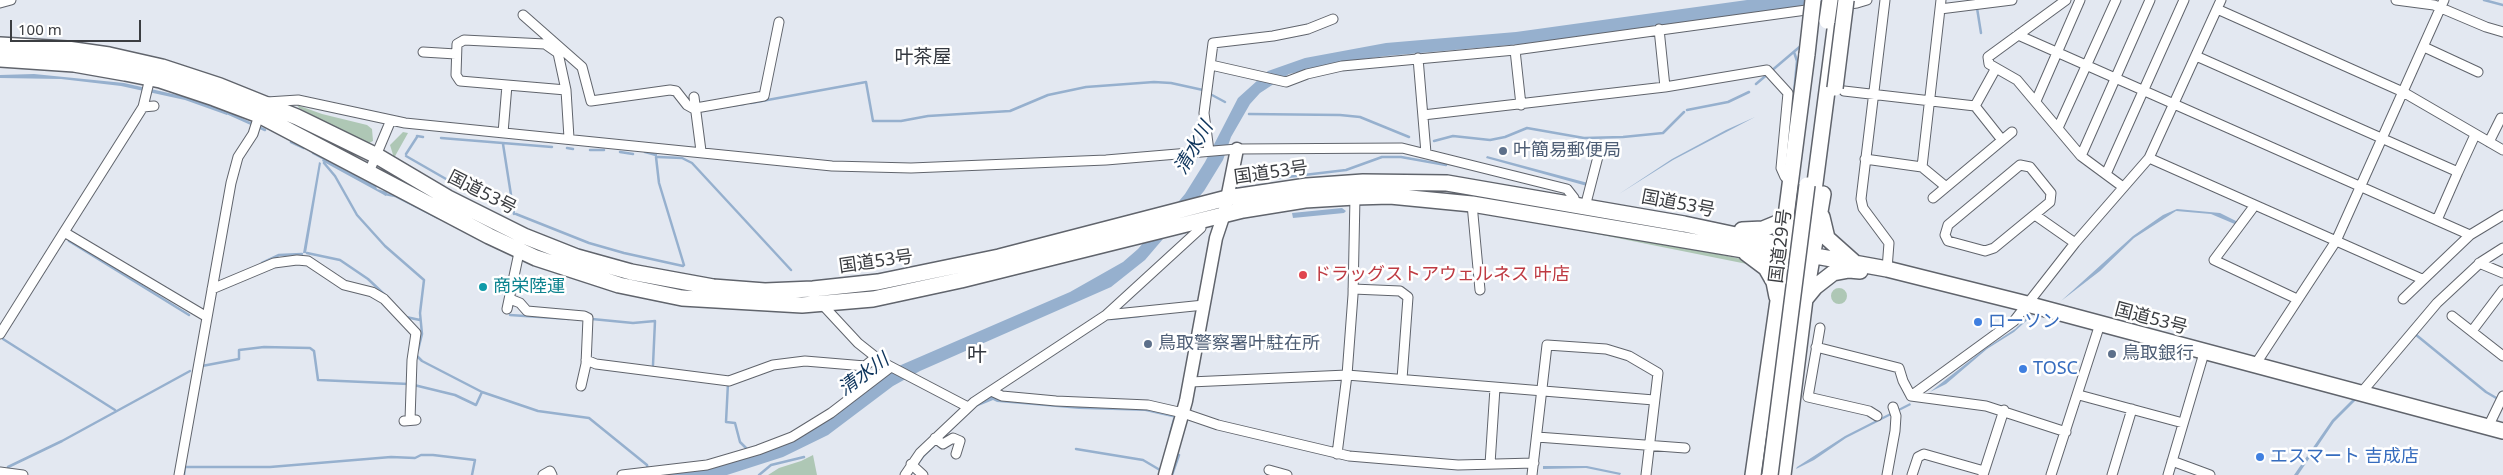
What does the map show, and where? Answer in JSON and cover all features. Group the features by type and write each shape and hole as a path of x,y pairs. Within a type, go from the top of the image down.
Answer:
{"highway":[{"path":"1753,475 1778,301 1788,251 1786,216 1813,0"},
{"name":"国道29号","path":"1770,475 1807,185 1831,22 1829,0"},
{"path":"1788,251 1805,246 1808,238 1831,22 1837,0"},
{"path":"1784,475 1805,299 1840,89 1846,0"},
{"name":"国道53号","path":"0,45 67,49 109,55 162,67 377,156 521,243 570,270 619,285 682,298 747,303 821,304 873,299 926,288 1147,234 1189,209 1227,198 1307,186 1410,181 1487,188 1684,224 1769,242 1788,251 1887,270 2027,304 2204,353 2256,365 2503,431"},
{"name":"国道53号","path":"0,59 74,64 150,78 214,98 262,109 369,172 521,243 604,265 713,287 765,290 813,289 878,282 1169,221 1224,214 1304,200 1355,197 1390,196 1472,204 1744,251 1766,254 1788,251"},
{"path":"1821,206 1823,228 1827,238 1855,263"},
{"path":"1684,224 1752,231 1774,225 1786,216"},
{"path":"1744,251 1758,261 1771,276 1778,301"},
{"path":"1805,299 1815,286 1834,273 1849,270 1926,279"}],"street":[{"path":"0,3 11,0"},
{"path":"1211,65 1286,82 1307,74 1342,66 1515,50 1857,3 1867,0"},
{"path":"1886,0 1865,159 1862,203 1866,212 1889,242 1887,270"},
{"path":"1922,167 1940,5 2012,0"},
{"path":"2066,0 1988,57 1989,64 2016,80 2081,156 2123,187"},
{"path":"2036,102 2080,0"},
{"path":"2058,128 2116,0"},
{"path":"2081,156 2150,0"},
{"path":"2106,174 2184,0"},
{"path":"1912,396 2014,321 2075,243 2149,158 2221,0"},
{"path":"2396,0 2434,5 2442,4 2503,32"},
{"path":"2256,365 2336,241 2442,4"},
{"path":"2217,9 2403,92 2474,135 2503,150"},
{"path":"523,15 582,67 591,102 673,90 696,109"},
{"path":"1209,151 1204,113 1214,43 1273,36 1308,29 1333,19"},
{"path":"696,109 764,96 779,22"},
{"path":"1658,29 1665,87"},
{"path":"2018,35 2470,235"},
{"path":"566,90 460,81 456,75 457,44 464,40 546,44 558,53 566,90 569,138"},
{"path":"2424,47 2478,72"},
{"path":"1515,50 1521,105"},
{"path":"423,52 456,54"},
{"path":"2196,56 2458,172"},
{"path":"1418,58 1426,153"},
{"path":"1975,106 1996,68"},
{"path":"1423,115 1665,87 1767,70 1788,93 1781,168 1785,177 1792,178"},
{"path":"0,334 143,107 150,78"},
{"path":"503,133 507,85"},
{"path":"1840,89 1975,106 2002,140"},
{"path":"694,97 702,151"},
{"path":"179,475 238,157 253,134 262,109 298,100 391,120 503,133 702,151 812,165 911,168 1106,160 1237,149 1394,147 1426,153 1567,189 1580,206"},
{"path":"143,107 154,106"},
{"path":"2489,142 2501,118 2503,119"},
{"path":"369,172 391,120"},
{"path":"1933,198 1945,186 2012,132"},
{"path":"2437,220 2474,135"},
{"path":"1580,206 1600,145"},
{"path":"1166,475 1190,382 1216,238 1224,214 1237,149"},
{"path":"2149,158 2422,279"},
{"path":"1865,159 1922,167 1945,186"},
{"path":"2020,165 2030,166 2051,193 2050,202 2035,215 1994,248 1986,251 1946,239 1948,225 2020,165"},
{"path":"1337,454 1347,375 1353,289 1355,197"},
{"path":"1472,204 1480,290"},
{"path":"2255,205 2214,260 2298,299"},
{"path":"2035,215 2075,243"},
{"path":"2403,299 2470,235 2503,215"},
{"path":"905,475 911,464 935,438 968,408 1106,315 1201,228"},
{"path":"64,232 207,317"},
{"path":"507,309 521,243"},
{"path":"2362,393 2437,304 2479,263 2503,248"},
{"path":"212,289 274,263 297,260 308,261 344,285 372,292 384,299 416,334 412,360 410,420"},
{"path":"2479,263 2503,273"},
{"path":"813,289 821,304 858,343 876,357 968,408"},
{"path":"1353,289 1400,291 1408,296 1402,379"},
{"path":"2472,331 2502,292"},
{"path":"510,298 520,303 527,311 588,318 586,360 581,386"},
{"path":"1106,315 1204,305"},
{"path":"2452,316 2503,356"},
{"path":"2051,475 2079,395 2100,324"},
{"path":"1820,328 1808,397 1869,411 1877,416"},
{"path":"1532,475 1547,345 1596,348 1629,356 1658,373 1646,475"},
{"path":"1816,347 1899,368 1903,381 1912,396"},
{"path":"2168,475 2204,353"},
{"path":"586,360 611,366 729,381 773,365 805,361 865,366 876,357"},
{"path":"622,475 707,464 758,450 792,437 831,413 891,367"},
{"path":"1190,382 1347,375 1654,400"},
{"path":"1490,464 1495,388"},
{"path":"991,392 1009,397 1056,401 1113,405 1141,404 1183,413 1218,425 1337,454 1424,463 1534,464"},
{"path":"2079,395 2183,423"},
{"path":"1912,396 2004,410 2066,432"},
{"path":"2488,427 2503,396"},
{"path":"1887,475 1895,431 1896,416 1893,407"},
{"path":"1912,475 1918,457 1924,454 1984,473 2004,410"},
{"path":"2112,475 2132,410"},
{"path":"1537,437 1685,448"},
{"path":"935,438 943,444 953,438 960,440 956,454"},
{"path":"2172,461 2210,475"},
{"path":"911,464 923,475"},
{"path":"1269,469 1287,475"},
{"path":"0,472 23,475"},
{"path":"543,475 550,472 552,475"}],"green space":[{"path":"297,105 322,114 367,125 372,129 373,141 367,144 299,108"},
{"path":"403,132 408,133 394,158 390,145"},
{"path":"1593,228 1751,261 1752,265 1592,233"},
{"path":"1839,288 1847,296 1839,304 1831,296"},
{"path":"813,455 817,475 768,475 779,468"}],"water":[{"path":"1747,0 1844,0 1522,44 1386,56 1342,62 1289,74 1260,93 1250,104 1231,137 1223,160 1204,191 1145,260 1111,287 920,371 893,386 828,435 783,457 727,475 639,475 776,446 901,365 1070,292 1123,262 1138,249 1185,194 1205,162 1238,98 1268,71 1305,58 1386,43 1516,32"},
{"path":"34,74 124,83 182,96 228,111 227,115 185,100 121,86 61,79 0,78 0,75"},
{"path":"1755,117 1673,160 1619,194 1672,159"},
{"path":"1487,156 1588,183 1587,186 1486,158"},
{"path":"324,157 376,186 377,189 387,192 386,196 322,161"},
{"path":"319,162 321,163 306,253 303,253"},
{"path":"1342,208 1346,211 1344,213 1293,218 1292,213"},
{"path":"2177,209 2220,213 2238,222 2237,225 2211,214 2176,211 2134,238 2100,271 2061,301 2133,236 2163,215"},
{"path":"2030,315 2033,315 2014,332 1987,349 1946,384 1930,392 1986,348 2015,329"},
{"path":"993,396 1144,406 1177,414 1176,418 1145,411 1079,409 997,402 993,400 976,407 925,456 911,475 908,475 920,456 983,399"},
{"path":"2354,398 2357,399 2334,422 2298,475 2294,475 2332,420"},
{"path":"1910,403 1911,405 1846,438 1814,460 1796,469 1845,436"},
{"path":"1543,466 1587,466 1621,473 1620,475 1586,468 1543,469"}],"waterway":[{"path":"2484,0 2503,5"},
{"path":"1977,8 1981,33"},
{"path":"1756,84 1803,44"},
{"path":"1793,103 1797,61 1794,52"},
{"path":"751,103 866,82 873,121 901,121 928,116 1010,111 1048,95 1086,87 1154,82 1171,83 1203,90"},
{"path":"1687,110 1728,102 1749,92"},
{"path":"1212,95 1225,102"},
{"path":"730,106 744,104"},
{"path":"225,112 265,130"},
{"path":"1434,141 1453,136 1490,140 1505,137 1527,128 1584,138 1663,133 1684,112"},
{"path":"1249,114 1360,117 1409,137"},
{"path":"417,136 423,137"},
{"path":"406,154 417,137"},
{"path":"441,138 552,147"},
{"path":"291,142 304,148"},
{"path":"503,144 514,214"},
{"path":"567,148 573,149"},
{"path":"590,150 604,150"},
{"path":"620,152 633,154"},
{"path":"645,152 656,155"},
{"path":"313,153 326,160"},
{"path":"406,156 453,183"},
{"path":"656,157 659,183 684,265"},
{"path":"658,157 682,158 692,163 791,270"},
{"path":"1262,180 1346,170 1382,157 1401,157 1446,165"},
{"path":"324,163 335,176 357,215 385,246 424,280 420,313 422,334 418,350"},
{"path":"460,185 506,208"},
{"path":"385,194 395,196 438,218"},
{"path":"516,214 589,243 683,266"},
{"path":"69,241 189,315"},
{"path":"307,253 340,260 368,279 385,295"},
{"path":"262,263 279,255 302,254"},
{"path":"510,315 569,319"},
{"path":"1111,319 1140,316"},
{"path":"406,317 420,320"},
{"path":"592,319 633,323 655,321 653,365"},
{"path":"2415,334 2486,392 2498,399"},
{"path":"3,339 115,410"},
{"path":"202,366 239,359 239,350 264,347 310,348 314,351 318,380 409,384"},
{"path":"416,355 422,361 482,392 538,411 589,418 647,465 648,471"},
{"path":"8,467 62,441 190,371"},
{"path":"728,383 726,422 735,423 740,442 747,449"},
{"path":"414,385 455,395 476,405 482,392"},
{"path":"1170,434 1174,419"},
{"path":"1076,449 1143,460 1160,470"},
{"path":"184,475 185,467 270,467 391,457 415,458 421,455 475,460 472,475"},
{"path":"1172,475 1179,455"},
{"path":"759,475 771,465 804,457"}],"place":[{"name":"叶簡易郵便局","path":"1503,151"},
{"name":"ドラッグストアウェルネス 叶店","path":"1303,275"},
{"name":"商栄陸運","path":"483,287"},
{"name":"ローソン","path":"1978,322"},
{"name":"鳥取警察署叶駐在所","path":"1148,344"},
{"name":"鳥取銀行","path":"2112,354"},
{"name":"TOSC","path":"2023,369"},
{"name":"エスマート 吉成店","path":"2260,457"}],"district":[{"name":"叶茶屋","path":"923,58"},
{"name":"叶","path":"977,355"}],"water label":[{"name":"清水川","path":"1194,148"},
{"name":"清水川","path":"864,375"}]}
